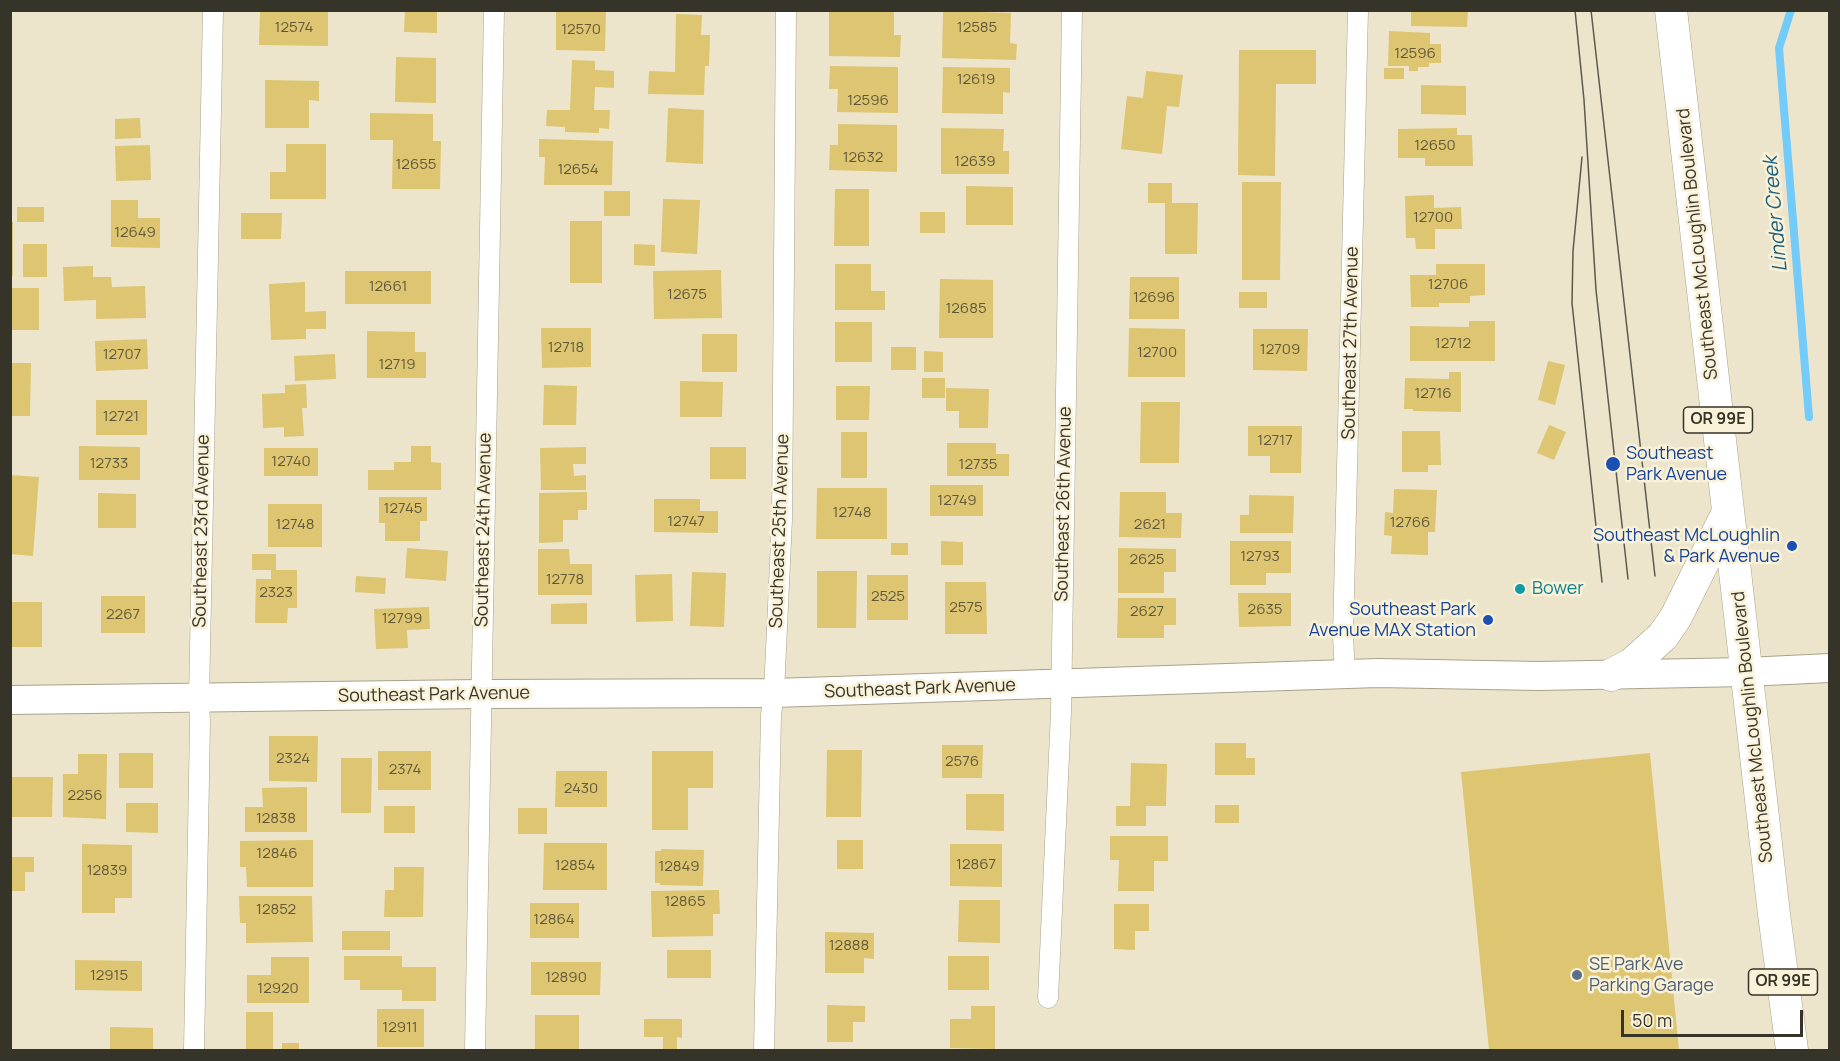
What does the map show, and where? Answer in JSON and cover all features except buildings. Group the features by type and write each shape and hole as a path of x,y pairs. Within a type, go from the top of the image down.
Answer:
{"main road":[{"name":"Southeast McLoughlin Boulevard","path":"1671,10 1774,914 1792,1050"},
{"path":"1611,675 1632,664 1663,636 1676,617 1728,512"}],"street":[{"name":"Southeast 23rd Avenue","path":"194,1050 213,10"},
{"name":"Southeast 24th Avenue","path":"475,1050 495,10"},
{"name":"Southeast 25th Avenue","path":"764,1050 771,715 782,519 786,10"},
{"name":"Southeast 26th Avenue","path":"1048,998 1060,684 1072,10"},
{"name":"Southeast 27th Avenue","path":"1345,674 1343,636 1358,10"},
{"name":"Southeast Park Avenue","path":"10,700 774,693 1378,673 1524,676 1746,672 1830,668"}],"waterway":[{"name":"Linder Creek","path":"1791,10 1779,48 1809,417"}],"tram line":[{"path":"1575,10 1584,100 1596,290 1628,579"},
{"path":"1591,10 1655,576"},
{"path":"1582,157 1573,251 1572,303 1602,582"}],"place":[{"name":"Southeast Park Avenue","path":"1613,464"},
{"name":"Southeast McLoughlin & Park Avenue","path":"1792,546"},
{"name":"Bower","path":"1520,589"},
{"name":"Southeast Park Avenue MAX Station","path":"1488,620"},
{"name":"SE Park Ave Parking Garage","path":"1577,975"}]}
